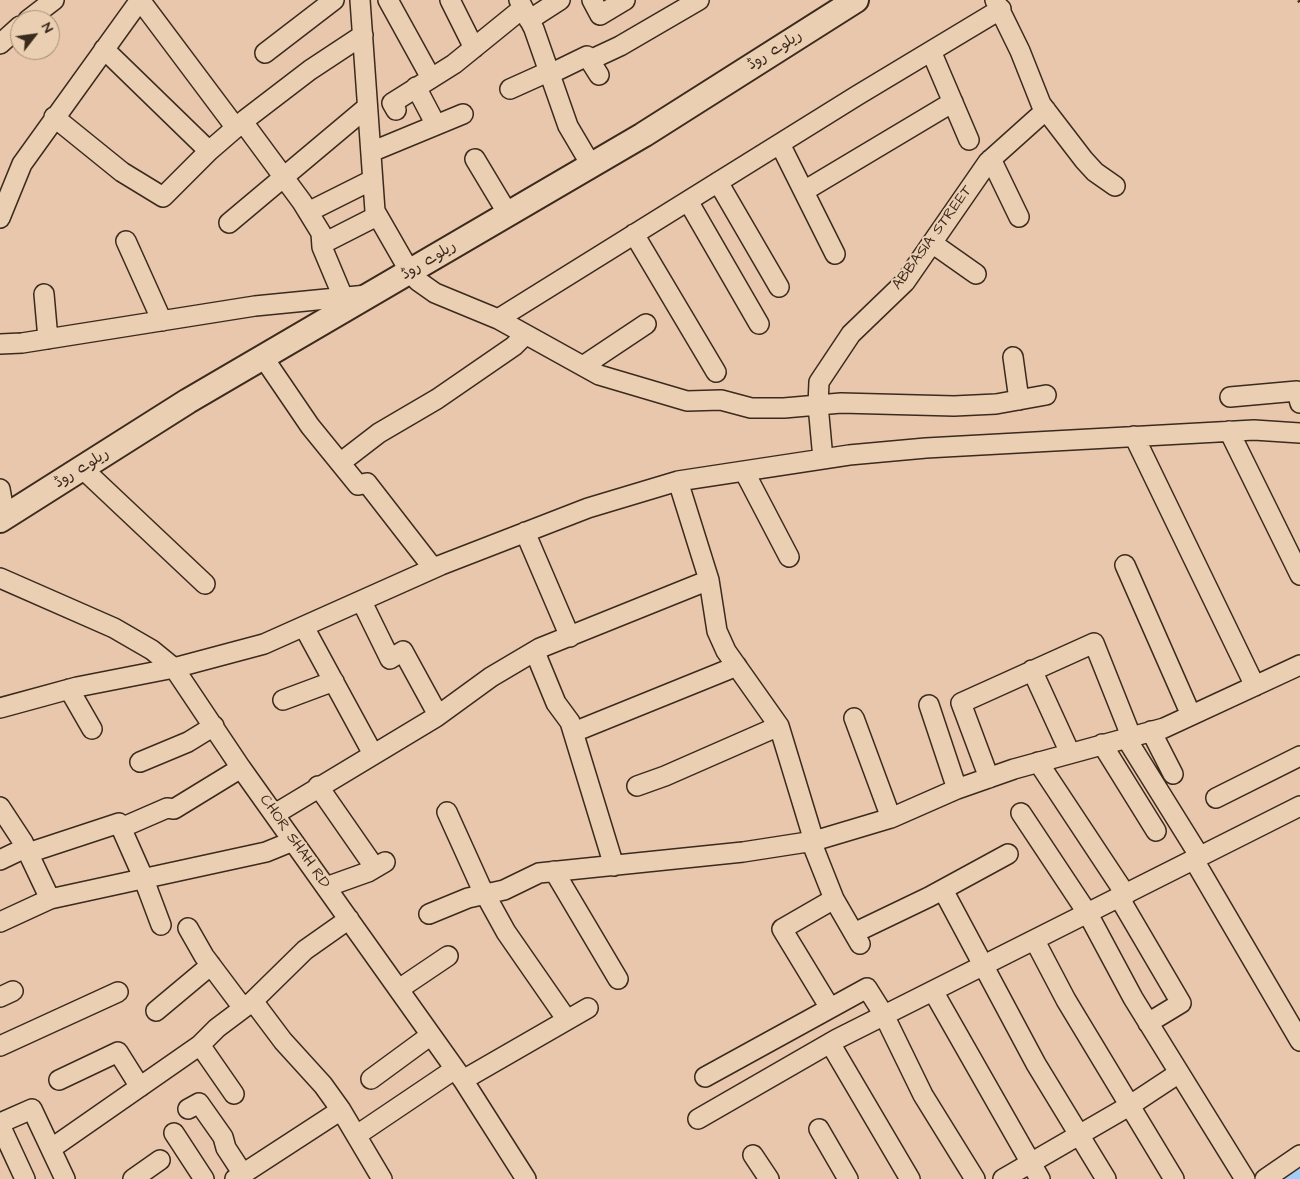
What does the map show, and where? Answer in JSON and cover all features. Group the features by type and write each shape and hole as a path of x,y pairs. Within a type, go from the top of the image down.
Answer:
{"main road":[{"name":"ریلوے روڈ","path":"3,518 264,357 643,135 856,0"}],"street":[{"path":"41,10 54,0"},
{"path":"0,218 22,164 140,0 239,125 284,177 308,212 321,232 322,244 343,297"},
{"path":"265,53 334,0"},
{"path":"360,0 366,108 375,212 410,272 418,281 435,293 498,319 599,375 687,401 721,400 751,408 841,403 954,406 996,404 1046,396"},
{"path":"388,0 423,83 436,125"},
{"path":"450,0 474,48"},
{"path":"396,110 392,103 474,48 524,9 560,0"},
{"path":"592,0 600,15 625,0"},
{"path":"510,89 588,56 594,68 620,46 699,0"},
{"path":"498,319 930,52 998,5 1046,110 1065,138 1095,172 1115,186"},
{"path":"524,9 550,72 568,126 591,165"},
{"path":"0,44 10,35"},
{"path":"54,118 122,172 163,197 209,151 239,125 310,70 363,35"},
{"path":"104,49 209,151"},
{"path":"930,52 968,140"},
{"path":"804,190 953,102"},
{"path":"229,223 366,108"},
{"name":"ABBASIA STREET","path":"823,459 818,404 820,382 852,334 905,282 991,159 1046,110"},
{"path":"371,152 463,114"},
{"path":"780,144 836,254"},
{"path":"475,159 508,214"},
{"path":"991,159 1019,217"},
{"path":"308,212 372,180"},
{"path":"718,182 779,287"},
{"path":"688,201 759,324"},
{"path":"322,244 378,216"},
{"path":"634,234 716,372"},
{"path":"126,242 162,321"},
{"path":"932,243 976,274"},
{"path":"44,294 48,339"},
{"path":"1,339 48,339 255,306 371,295"},
{"path":"583,366 646,324"},
{"path":"340,463 379,433 437,399 514,346 525,335"},
{"path":"264,357 310,426 358,485 367,483 433,568"},
{"path":"1013,357 1019,400"},
{"path":"1230,397 1297,391 1300,403"},
{"path":"0,708 69,690 174,668 264,644 362,602 433,568 619,497 678,481 823,459 936,448 1229,431 1279,430 1300,433"},
{"path":"1229,431 1300,575"},
{"path":"1134,436 1255,686"},
{"path":"83,469 205,584"},
{"path":"744,471 789,557"},
{"path":"678,481 709,580 717,631 726,651 779,726 813,841 834,898 857,938 1008,854"},
{"path":"0,489 3,518"},
{"path":"526,532 570,637"},
{"path":"1125,564 1191,715"},
{"name":"CHOR SHAH RD","path":"0,578 114,628 152,650 174,668 241,768 459,1075 526,1179"},
{"path":"274,814 438,715 491,677 535,652 709,580"},
{"path":"362,602 390,659 403,651 438,715"},
{"path":"304,627 373,754"},
{"path":"989,778 961,703 1094,643 1129,737 1300,1042"},
{"path":"535,652 556,703 570,722 574,732 614,866"},
{"path":"429,914 468,898 504,890 539,873 743,852 813,841 891,818 957,789 1038,762 1151,731 1191,715 1300,665"},
{"path":"574,732 737,666"},
{"path":"1032,670 1070,753"},
{"path":"283,700 334,681"},
{"path":"69,690 92,729"},
{"path":"928,705 957,789"},
{"path":"854,718 891,818"},
{"path":"140,762 188,742 214,726"},
{"path":"637,786 665,776 779,726"},
{"path":"1151,731 1173,774"},
{"path":"1102,744 1156,832"},
{"path":"1216,798 1300,756"},
{"path":"1038,762 1123,897 1180,1003 1148,1023"},
{"path":"121,828 167,808 174,809 241,768"},
{"path":"318,786 381,865 326,887"},
{"path":"698,1119 830,1042 1123,897 1300,806"},
{"path":"0,807 27,850 50,898"},
{"path":"447,812 486,895 506,932 567,1020"},
{"path":"1022,813 1088,914 1148,1023 1246,1179"},
{"path":"0,860 27,850 119,823 143,877 161,925"},
{"path":"0,922 50,898 105,888 143,877 266,852 293,841"},
{"path":"554,871 618,979"},
{"path":"943,890 1036,1064 1106,1179"},
{"path":"830,1008 782,929 834,898"},
{"path":"52,1148 200,1045 248,1005 305,950 348,919"},
{"path":"188,928 210,965 323,1085 357,1135 382,1179"},
{"path":"1035,941 1066,1000 1174,1179"},
{"path":"399,989 448,956"},
{"path":"156,1011 210,965"},
{"path":"705,1077 867,988 884,1015 923,1095 975,1179"},
{"path":"933,991 1035,1171"},
{"path":"0,1046 118,992"},
{"path":"357,1135 459,1075 588,1008"},
{"path":"371,1079 431,1035"},
{"path":"830,1042 910,1179"},
{"path":"200,1045 234,1094"},
{"path":"59,1080 118,1052 140,1087"},
{"path":"1002,1179 1035,1171 1079,1135 1129,1106 1179,1072"},
{"path":"188,1108 199,1102 223,1137 239,1176 341,1110"},
{"path":"22,1178 1,1122 32,1109 65,1179"},
{"path":"819,1129 848,1179"},
{"path":"174,1133 204,1179"},
{"path":"753,1155 769,1179"},
{"path":"1265,1179 1300,1155"},
{"path":"133,1179 160,1160"}],"waterway":[{"path":"1288,1179 1300,1170"}]}
